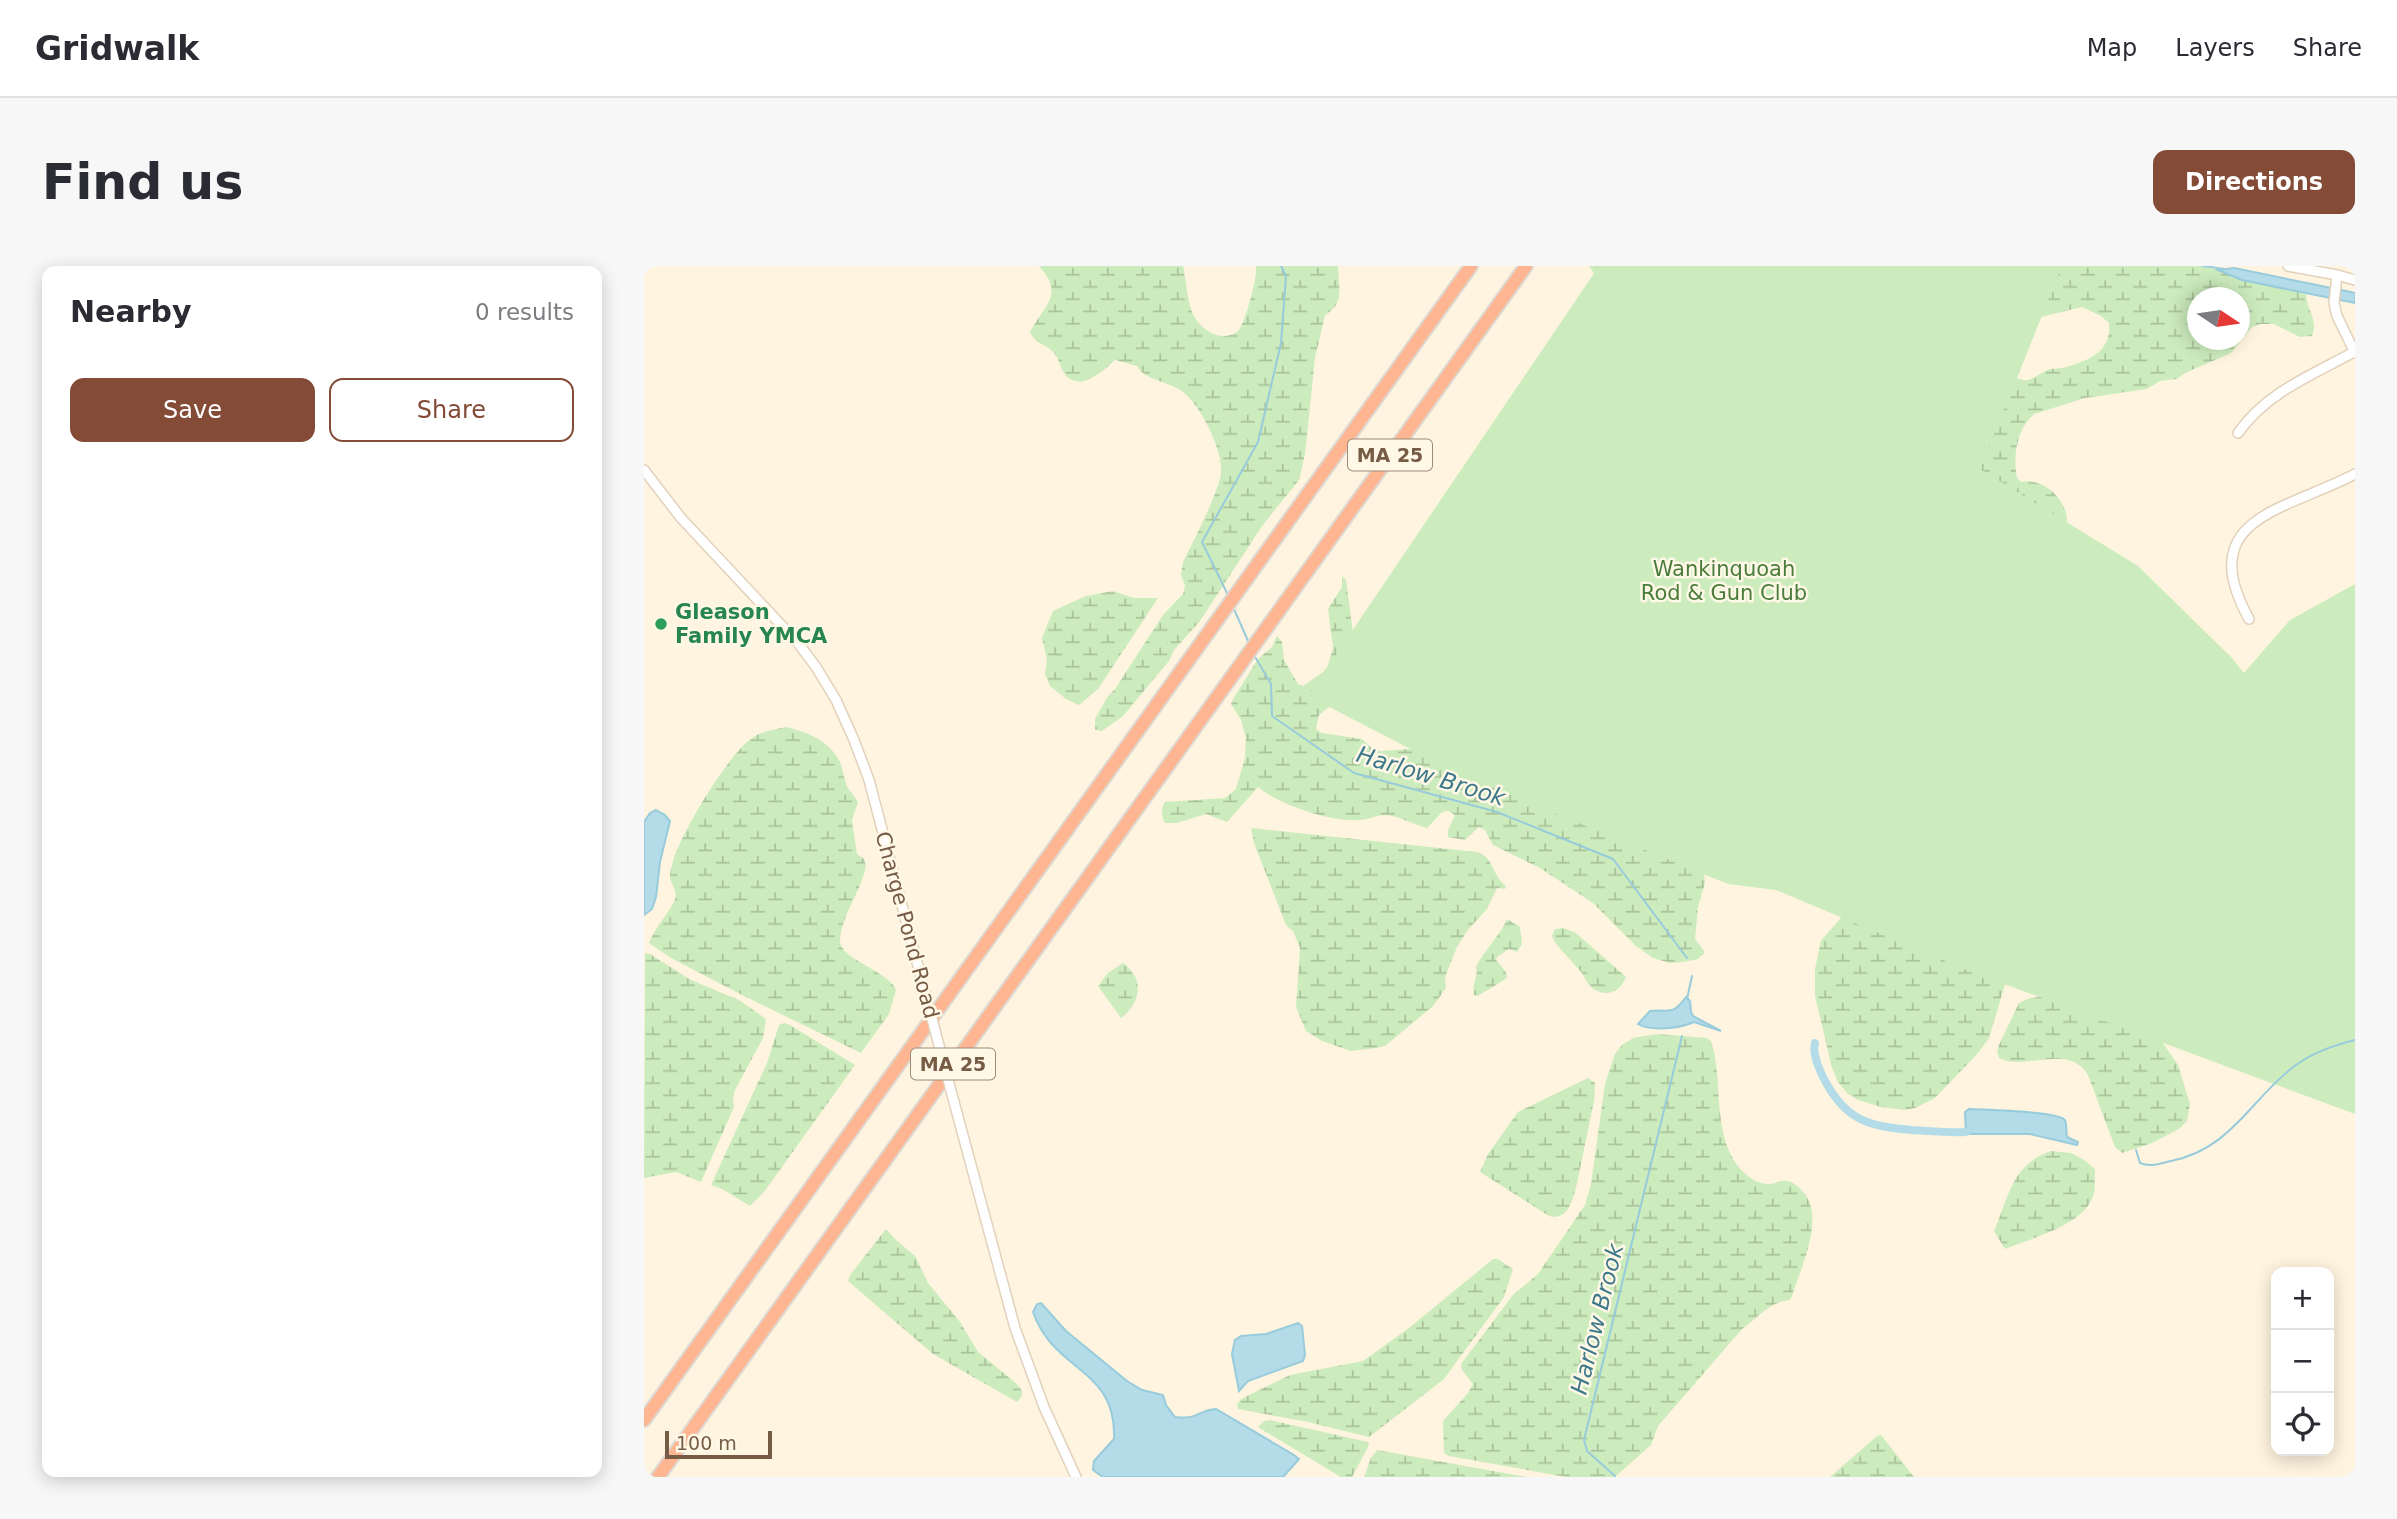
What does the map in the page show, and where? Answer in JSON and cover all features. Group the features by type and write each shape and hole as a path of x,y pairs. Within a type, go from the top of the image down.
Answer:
{"highway":[{"name":"MA 25","path":"644,1420 1471,266"},
{"name":"MA 25","path":"658,1477 1526,266"}],"street":[{"path":"2288,266 2355,279"},
{"path":"2238,433 2252,414 2278,393 2355,353 2337,316 2334,303 2337,275"},
{"name":"Charge Pond Road","path":"644,470 681,518 803,649 836,700 855,740 869,780 1015,1328 1040,1397 1076,1477"},
{"path":"2249,619 2237,596 2231,575 2232,555 2240,535 2255,520 2355,474"}],"green space":[{"path":"1039,266 1183,266 1195,318 1208,331 1225,336 1237,332 1240,328 1253,290 1256,266 1338,266 1338,299 1332,310 1325,315 1315,358 1305,454 1299,480 1262,526 1200,621 1174,650 1169,661 1123,716 1102,731 1095,730 1095,719 1108,696 1163,615 1183,594 1183,562 1219,482 1221,463 1215,441 1197,407 1177,388 1151,378 1137,366 1115,360 1084,381 1070,379 1064,373 1056,355 1030,332 1052,292 1047,276"},
{"path":"1589,266 2201,266 2242,280 2306,294 2314,330 2312,336 2300,337 2274,324 2260,324 2250,329 2250,287 2187,287 2187,350 2233,350 2231,353 2177,379 2160,381 2147,389 2085,398 2034,414 2028,420 2017,444 2017,478 2021,482 2030,481 2046,487 2059,499 2066,514 2064,540 1704,873 1705,883 1698,907 1695,939 1705,952 1698,959 1670,963 1653,958 1636,946 1593,903 1540,868 1493,845 1485,830 1479,827 1465,840 1448,837 1448,830 1455,815 1448,811 1442,812 1427,828 1386,815 1348,820 1292,806 1258,787 1227,822 1206,814 1177,823 1165,823 1163,818 1165,802 1225,798 1236,789 1245,758 1246,739 1241,720 1231,704 1258,659 1272,647 1277,636 1282,642 1284,660 1298,684 1303,686 1328,666 1333,647 1328,609 1342,587 1342,576 1346,580 1354,640 1337,701 1319,715 1316,729 1322,733 1362,739 1373,749 1381,751 1423,748 1597,278","holes":["2082,307 2109,323 2109,333 2102,349 2096,354 2063,368 2049,369 2029,380 2017,378 2041,317"]},
{"name":"Wankinquoah Rod & Gun Club","path":"1599,266 2062,266 1980,469 2138,566 2244,673 2290,620 2355,584 2355,1114 1969,971 1776,890 1728,884 1457,773 1308,696"},
{"path":"1113,591 1134,598 1158,598 1098,689 1079,705 1066,699 1050,686 1045,674 1047,659 1042,638 1053,611 1086,596"},
{"path":"786,727 809,734 830,748 840,762 848,788 858,802 852,820 857,854 864,859 866,866 844,921 840,940 847,953 892,983 896,990 889,1014 861,1053 742,995 671,958 649,943 674,902 675,892 670,877 673,861 685,832 706,796 730,761 751,739 763,732"},
{"path":"1251,828 1477,852 1487,858 1506,886 1505,889 1497,888 1487,909 1457,947 1445,977 1446,988 1433,1006 1385,1046 1351,1051 1322,1041 1306,1031 1296,1007 1300,948 1293,931 1286,925 1254,843"},
{"path":"1908,839 2015,951 1989,1038 1935,1098 1905,1110 1858,1100 1848,1094 1838,1082 1832,1068 1815,996 1815,969 1821,941"},
{"path":"1507,919 1520,927 1522,944 1517,952 1509,949 1497,957 1496,960 1506,972 1507,978 1478,996 1474,995 1476,967"},
{"path":"1563,928 1576,933 1626,977 1620,987 1606,993 1590,986 1554,941 1552,936 1555,929"},
{"path":"645,953 691,980 739,1000 766,1019 763,1038 735,1090 734,1107 701,1182 676,1172 644,1178"},
{"path":"1123,963 1135,976 1138,991 1133,1005 1121,1018 1098,986 1108,973"},
{"path":"2044,996 2153,1029 2178,1065 2190,1104 2187,1121 2179,1129 2152,1143 2122,1153 2115,1147 2088,1075 2080,1065 2070,1060 2022,1062 1999,1058 1999,1045 2019,1003"},
{"path":"784,1023 855,1065 764,1192 750,1206 711,1185 767,1063 779,1025"},
{"path":"1657,1034 1707,1038 1711,1041 1717,1069 1722,1129 1732,1157 1753,1180 1765,1184 1790,1182 1804,1193 1810,1203 1812,1229 1792,1296 1790,1300 1770,1307 1742,1329 1658,1426 1651,1445 1615,1477 1566,1477 1449,1456 1444,1453 1443,1421 1473,1384 1462,1370 1461,1364 1513,1295 1538,1274 1585,1205 1591,1184 1605,1084 1615,1054 1633,1038"},
{"path":"1588,1078 1595,1083 1594,1101 1576,1188 1564,1213 1555,1217 1549,1216 1480,1172 1488,1154 1518,1112"},
{"path":"2051,1151 2071,1153 2095,1169 2093,1196 2079,1215 2068,1223 2005,1249 1994,1231 2013,1183 2027,1165"},
{"path":"886,1229 915,1256 928,1283 960,1322 978,1352 1017,1384 1022,1396 1017,1402 933,1354 848,1281"},
{"path":"1493,1259 1498,1259 1513,1269 1504,1297 1444,1379 1369,1437 1238,1409 1237,1404 1241,1399 1290,1375 1363,1361 1409,1328"},
{"path":"1270,1420 1368,1442 1369,1445 1352,1477 1341,1477 1258,1427 1264,1421"},
{"path":"1881,1435 1914,1477 1830,1477 1877,1436"},
{"path":"1377,1450 1526,1477 1364,1477"}],"water":[{"path":"2234,268 2355,293 2355,303 2242,280 2218,270"},
{"path":"656,810 670,821 660,862 656,897 652,909 644,915 644,822 650,813"},
{"path":"1686,997 1690,1001 1693,1016 1721,1031 1694,1022 1666,1028 1650,1028 1638,1024 1650,1011 1674,1009"},
{"path":"1969,1109 2060,1117 2065,1120 2067,1137 2078,1142 2077,1145 2030,1134 1966,1134 1965,1112"},
{"path":"1041,1303 1066,1331 1127,1381 1142,1390 1163,1395 1166,1405 1175,1417 1189,1417 1216,1409 1299,1459 1283,1477 1103,1477 1093,1470 1094,1461 1114,1439 1112,1415 1106,1397 1043,1332 1033,1312 1037,1304"},
{"path":"1298,1323 1302,1326 1305,1355 1303,1361 1248,1381 1239,1391 1232,1354 1235,1340 1241,1336 1266,1334"}],"waterway":[{"name":"Harlow Brook","path":"1228,595 1202,542 1258,442 1281,343 1286,276 1281,266"},
{"path":"2203,266 2224,269"},
{"name":"Harlow Brook","path":"1233,607 1249,643"},
{"name":"Harlow Brook","path":"1254,655 1271,684 1272,716 1354,773 1497,812 1613,859 1687,958"},
{"name":"Harlow Brook","path":"1687,999 1692,976"},
{"name":"Harlow Brook","path":"1615,1476 1587,1451 1584,1440 1682,1036"},
{"path":"2136,1150 2140,1163 2155,1165 2191,1155 2209,1146 2238,1123 2292,1068 2322,1051 2355,1040"},
{"path":"1815,1043 1817,1061 1832,1093 1850,1113 1860,1119 1896,1128 1966,1132"}],"place":[{"name":"Gleason Family YMCA","path":"661,624"}]}
